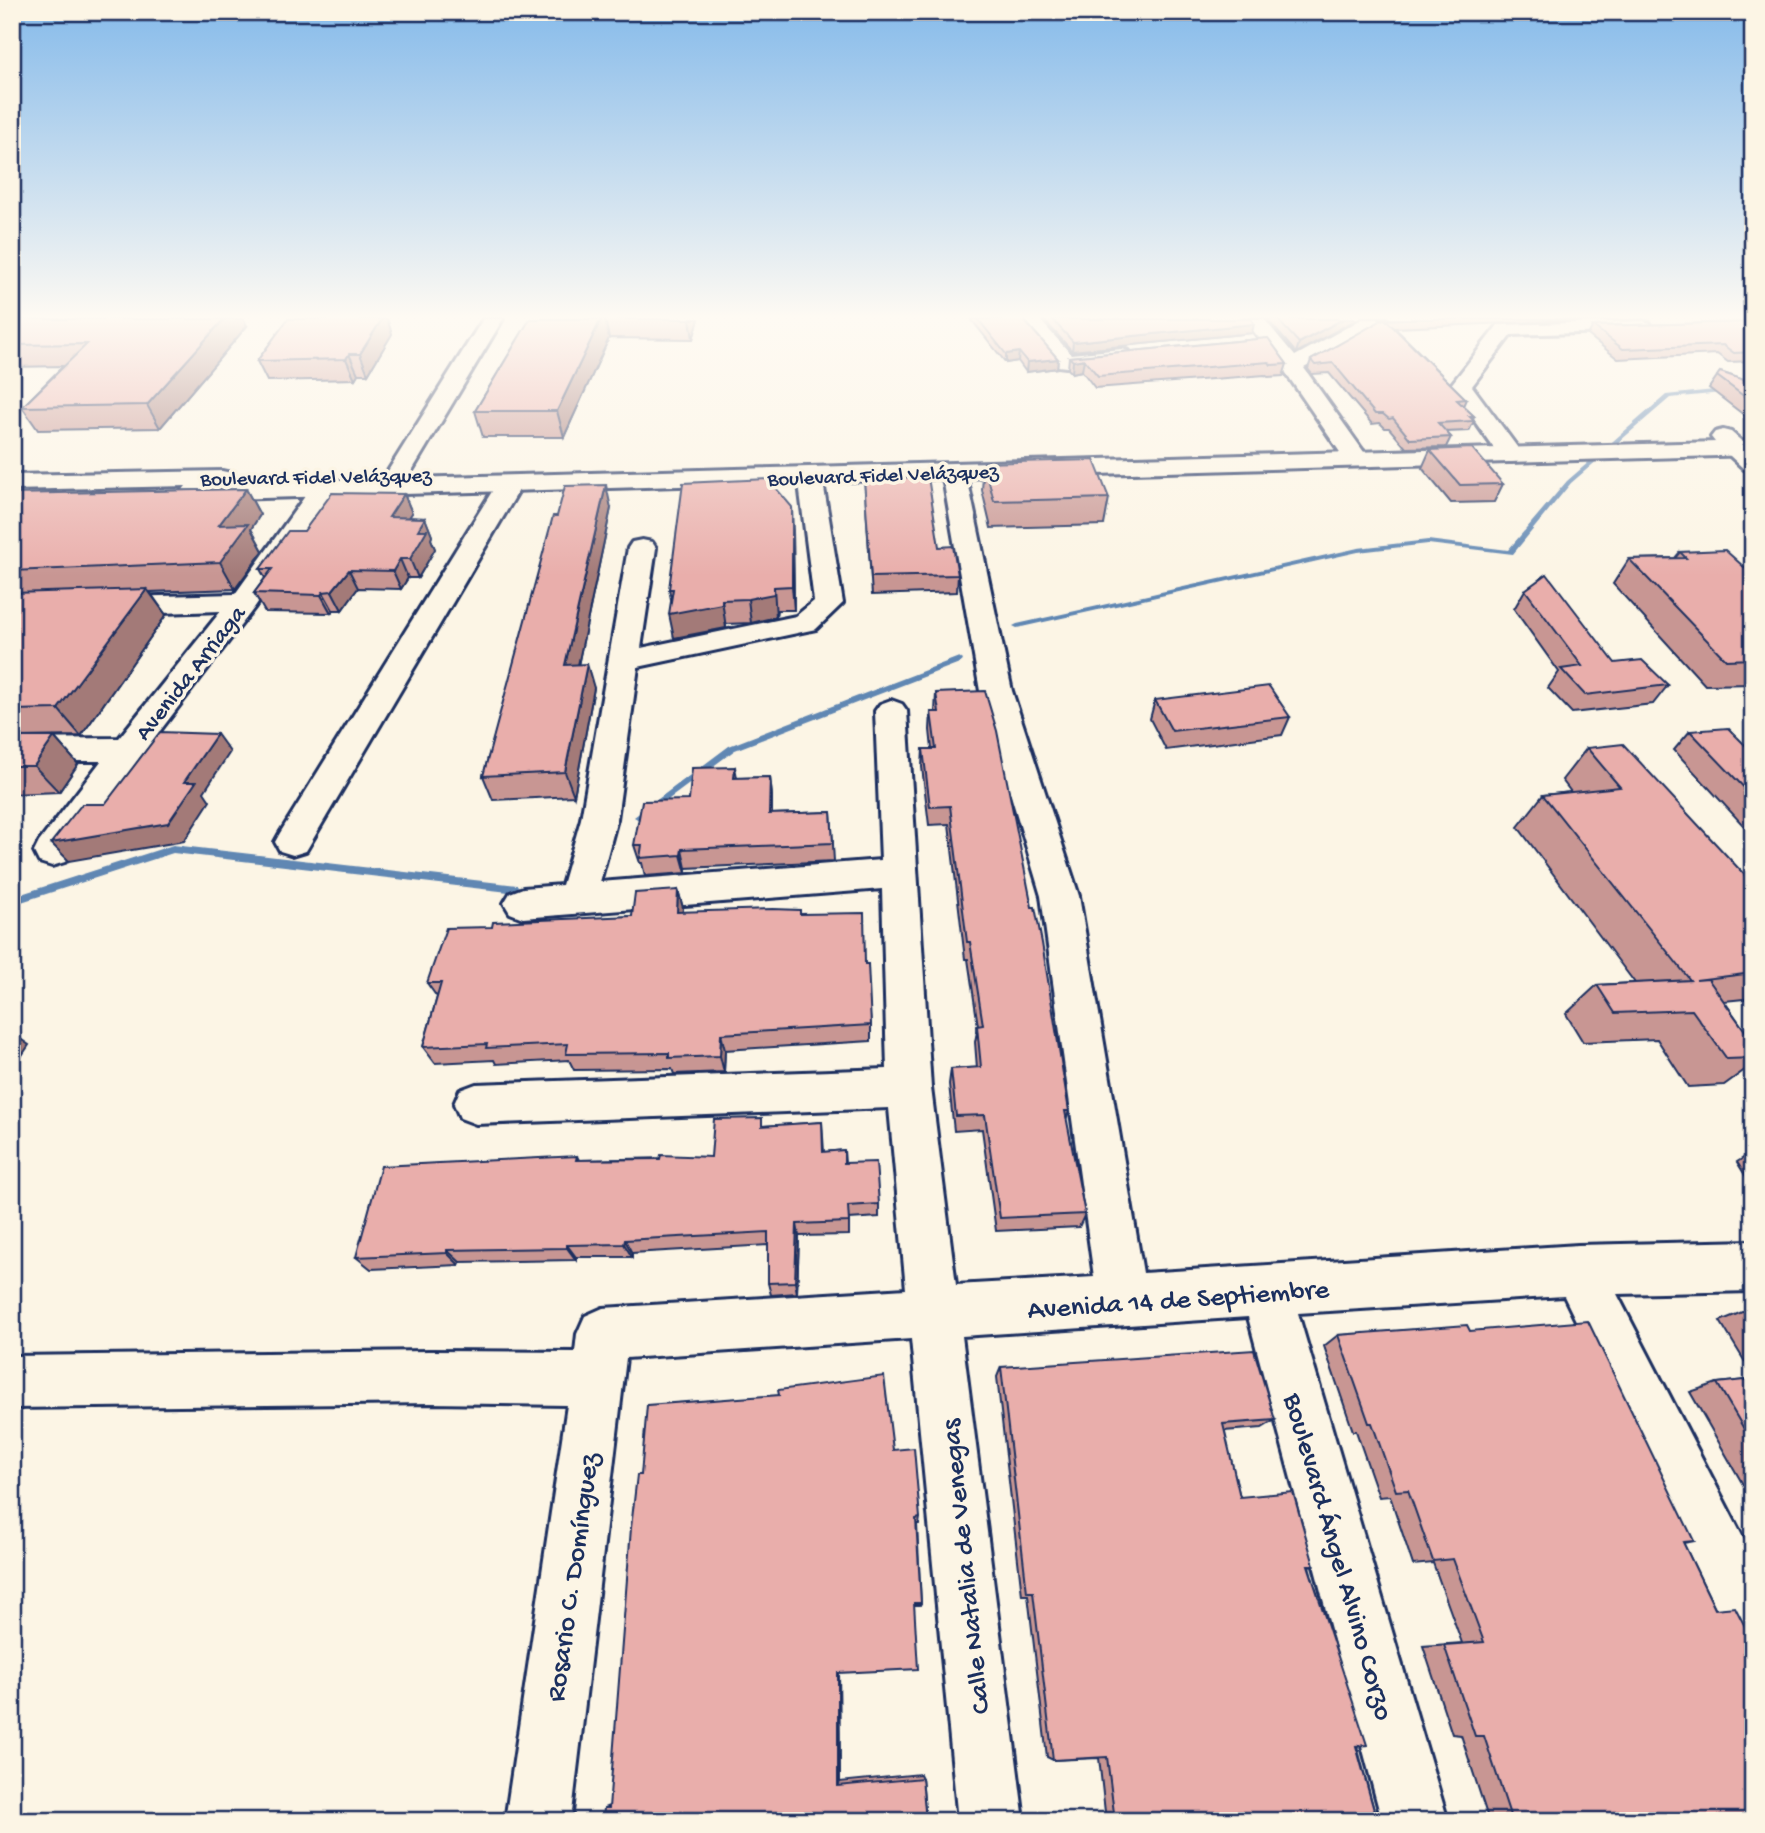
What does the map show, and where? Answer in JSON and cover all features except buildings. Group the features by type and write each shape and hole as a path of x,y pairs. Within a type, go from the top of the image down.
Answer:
{"street":[{"path":"398,474 441,405"},
{"path":"1319,405 1352,453"},
{"path":"1474,405 1506,449"},
{"path":"1741,442 1753,464"},
{"name":"Boulevard Fidel Velázquez","path":"12,483 398,474 758,470 1741,442"},
{"name":"Boulevard Fidel Velázquez","path":"12,496 509,485 758,470 810,476 954,472 1352,453"},
{"path":"954,472 996,691 1060,896 1122,1300"},
{"path":"624,661 806,623 830,603 810,476"},
{"path":"293,842 509,485"},
{"name":"Avenida Arriaga","path":"52,852 128,749 244,602 323,490"},
{"path":"577,898 599,819 642,548"},
{"path":"12,609 244,602"},
{"name":"Calle Natalia de Venegas","path":"891,711 909,1088 991,1821"},
{"path":"12,750 128,749"},
{"path":"523,903 900,873"},
{"path":"476,1104 909,1088"},
{"name":"Avenida 14 de Septiembre","path":"12,1382 430,1377 935,1313 1578,1270 1753,1266"},
{"path":"1578,1270 1753,1620"},
{"name":"Boulevard Ángel Alvino Corzo","path":"1266,1291 1415,1821"},
{"name":"Rosario C. Domínguez","path":"538,1821 600,1357"}],"waterway":[{"path":"1017,626 1358,550 1428,542 1510,552 1569,482 1658,405"},
{"path":"639,817 732,748 959,660"},
{"path":"12,901 173,849 517,889"}]}
